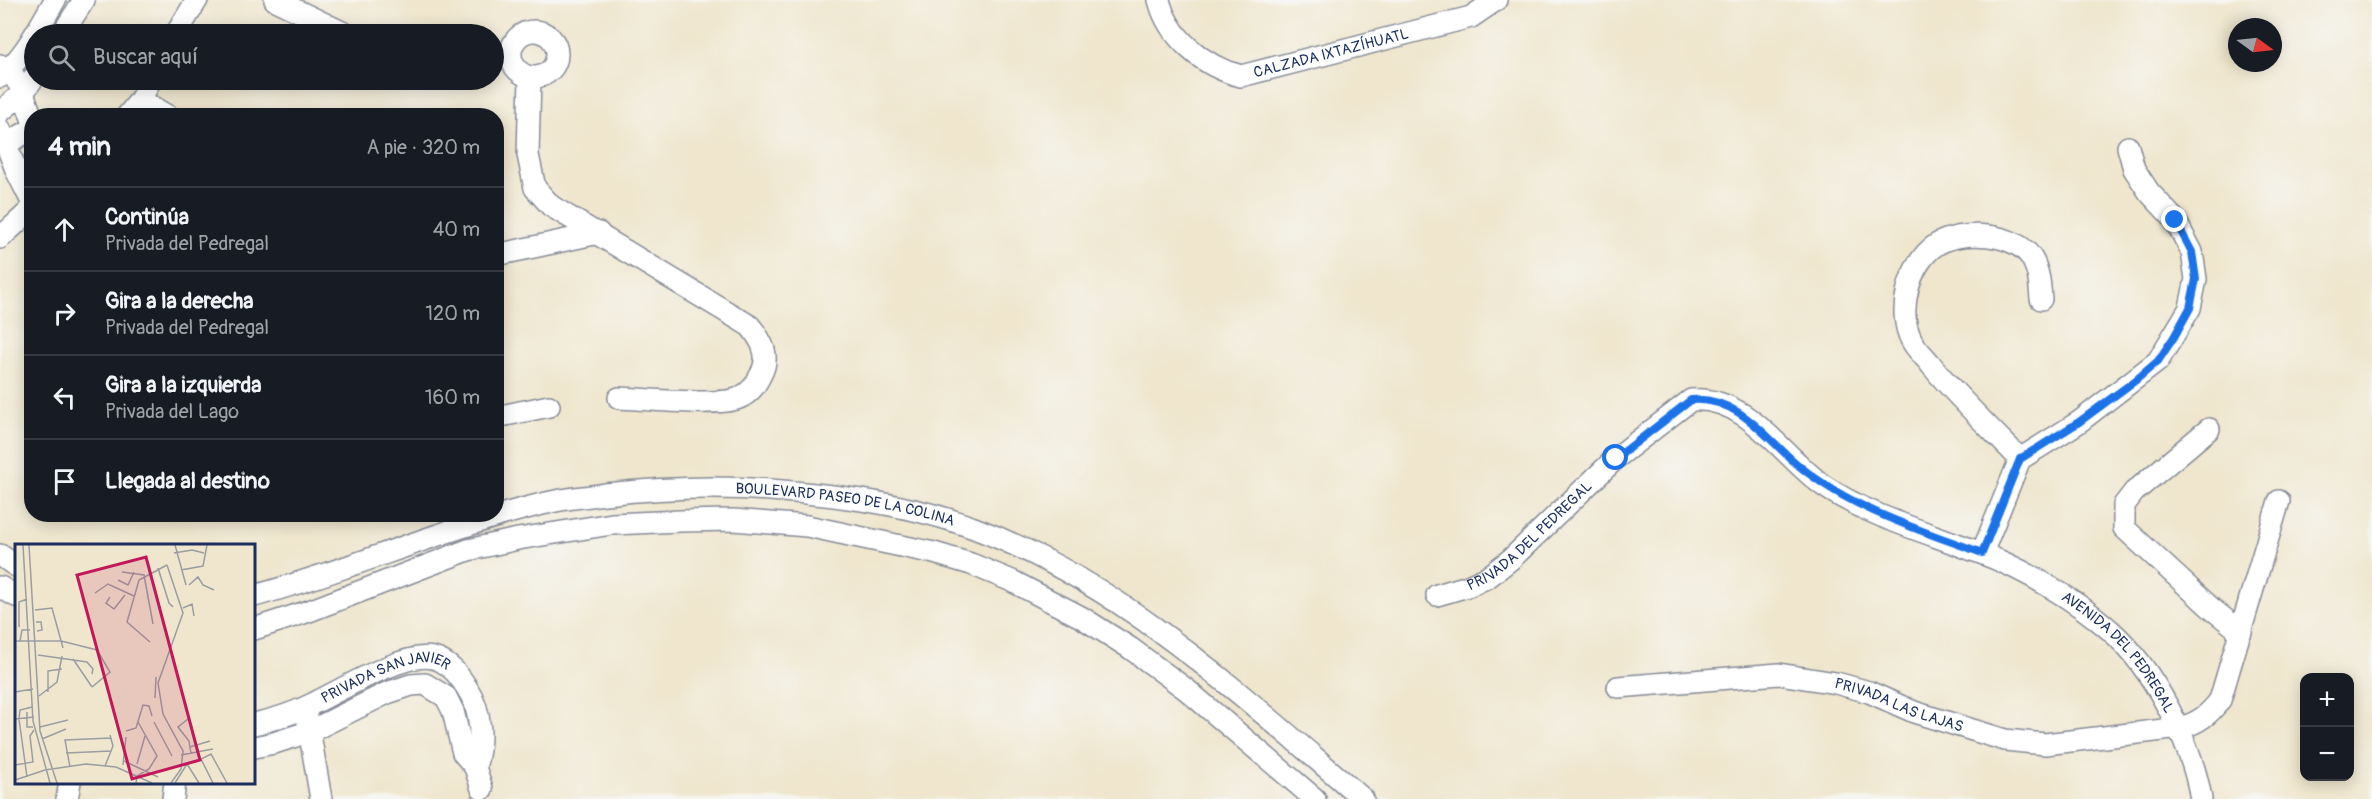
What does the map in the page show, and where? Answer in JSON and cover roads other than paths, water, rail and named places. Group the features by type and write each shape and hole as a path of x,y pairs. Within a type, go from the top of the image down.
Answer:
{"street":[{"path":"41,24 55,0"},
{"path":"68,24 84,0"},
{"path":"182,24 197,0"},
{"path":"275,0 325,24"},
{"name":"CALZADA IXTAZÍHUATL","path":"1159,0 1173,32 1205,61 1223,72 1241,76 1471,17 1496,0"},
{"path":"24,51 3,70 24,82"},
{"path":"530,77 528,155 535,188 551,206 750,326 763,342 765,366 753,389 737,399 718,402 619,398"},
{"path":"0,112 24,90"},
{"path":"29,90 31,108"},
{"path":"133,108 145,90"},
{"path":"24,131 3,136 24,184"},
{"path":"1982,553 2020,459 2079,422 2158,361 2190,308 2196,279 2192,252 2175,220 2149,192 2134,169 2128,147"},
{"path":"0,238 24,217"},
{"path":"504,253 599,233"},
{"path":"2020,459 1942,379 1911,340 1904,304 1917,267 1936,245 1961,237 1983,235 2011,240 2031,257 2038,273 2041,299"},
{"name":"PRIVADA DEL PEDREGAL","path":"1437,595 1468,586 1488,577 1511,559 1616,458 1691,400 1707,399 1725,405 1747,418 1825,486 1863,507 1982,553"},
{"path":"504,415 549,406"},
{"path":"2209,429 2134,492 2124,505 2122,518 2124,528 2211,608 2241,632"},
{"name":"BOULEVARD PASEO DE LA COLINA","path":"504,514 554,501 682,487 718,486 823,494 918,512 972,527 1066,569 1118,600 1257,709 1363,799"},
{"path":"680,521 682,487"},
{"name":"PRIVADA LAS LAJAS","path":"1618,687 1779,674 1836,683 1869,692 1914,712 2005,740 2045,744 2180,728 2200,721 2211,712 2220,699 2278,501"},
{"name":"BOULEVARD PASEO DE LA COLINA","path":"255,629 331,603 468,550 530,537 612,524 680,521 733,520 807,526 934,553 970,564 1012,581 1081,617 1149,662 1216,713 1315,799"},
{"name":"BOULEVARD PASEO DE LA COLINA","path":"255,596 300,583 476,522"},
{"name":"AVENIDA DEL PEDREGAL","path":"1982,553 2049,587 2083,608 2112,631 2137,660 2180,728 2190,753 2201,799"},
{"path":"0,555 15,565"},
{"path":"0,587 15,595"},
{"name":"PRIVADA SAN JAVIER","path":"255,724 273,720 305,708 395,663 418,657 432,657 442,661 458,674 471,694 478,717 481,749 475,767"},
{"name":"PRIVADA SAN JAVIER","path":"255,747 311,731 387,693 411,685 425,684 446,697 453,711 463,753 475,767"},
{"path":"305,708 311,731 321,799"},
{"path":"475,767 482,789"},
{"path":"67,799 70,784"},
{"path":"173,799 175,784"}]}
